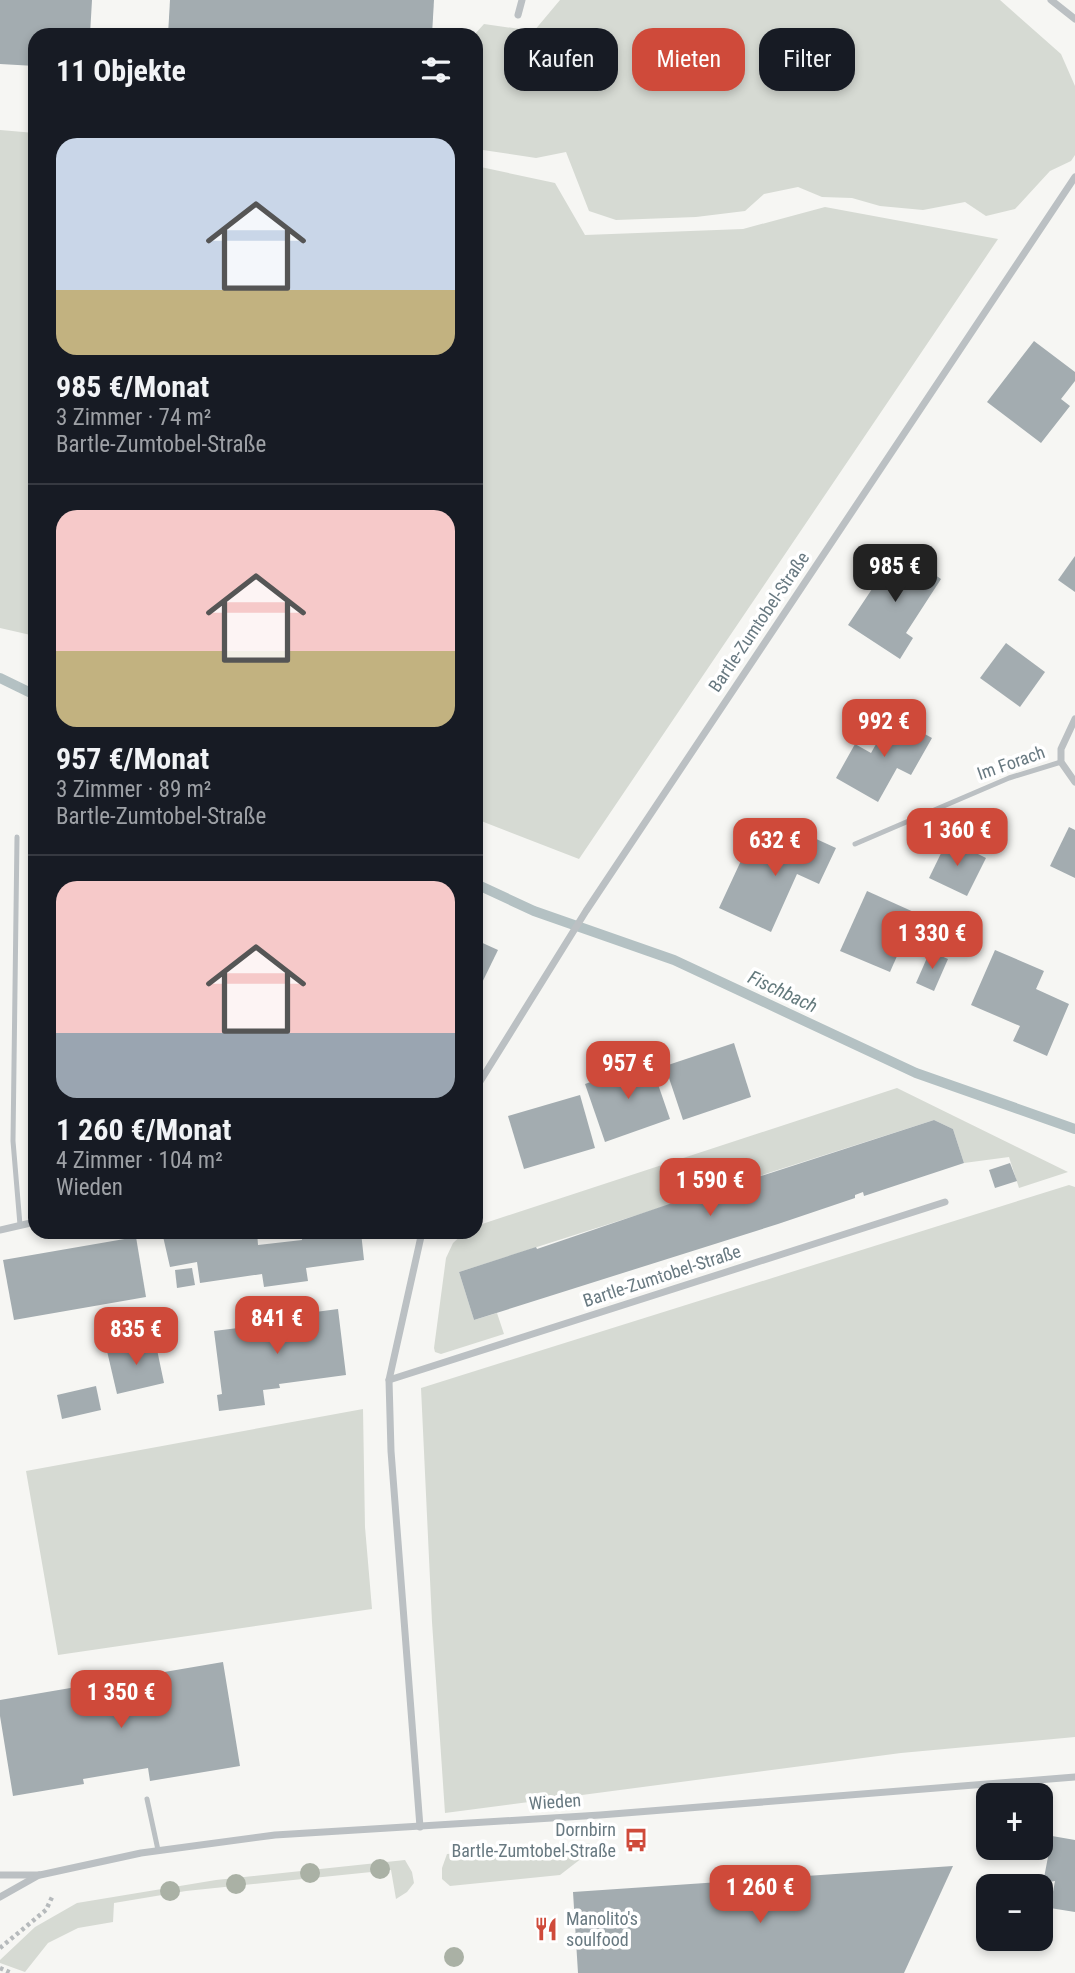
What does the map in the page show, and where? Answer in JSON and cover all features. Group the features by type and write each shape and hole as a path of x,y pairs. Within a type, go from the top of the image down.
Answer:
{"street":[{"path":"518,15 522,0"},
{"path":"1051,0 1075,19"},
{"name":"Bartle-Zumtobel-Straße","path":"483,1077 586,911 1075,177"},
{"name":"Im Forach","path":"1075,719 1061,749 1061,762 1075,782"},
{"name":"Bartle-Zumtobel-Straße","path":"389,1380 945,1202"},
{"path":"0,1230 28,1223"},
{"path":"420,1239 389,1380 391,1451 420,1826"},
{"name":"Wieden","path":"0,1875 40,1875 158,1850 275,1835 600,1815 1075,1777"},
{"name":"Wieden","path":"0,1897 40,1875"}],"lane":[{"name":"Im Forach","path":"855,844 1009,778 1061,762"},
{"path":"17,837 13,1140 20,1225"},
{"path":"147,1799 158,1850"}],"path":[{"path":"0,1948 46,1910 65,1869"},
{"path":"0,1968 11,1973"}],"shaded area":[{"path":"560,0 1000,0 1061,54 1075,86 1075,155 1071,161 1050,171 1015,209 986,216 965,202 923,210 880,206 852,198 822,197 798,187 764,194 745,211 696,217 616,220 589,211 566,152 536,158 483,150 483,28 480,28 484,24 513,28 504,28 504,91 618,91 618,28 537,28"},
{"path":"0,130 28,132 28,634 0,628"},
{"path":"483,168 555,183 585,235 743,229 825,207 998,239 579,859 483,822"},
{"path":"897,1088 1068,1172 1019,1188 1009,1157 964,1163 953,1129 934,1120 459,1272 474,1320 497,1313 504,1334 441,1354 435,1352 446,1258 457,1239 483,1239 483,1224"},
{"path":"1069,1185 1075,1187 1075,1737 901,1753 445,1813 432,1622 421,1388"},
{"path":"363,1409 365,1527 372,1609 58,1655 26,1471"},
{"path":"590,1843 591,1851 560,1875 450,1886 442,1879 442,1868 447,1854"},
{"path":"405,1860 412,1872 414,1883 396,1899 391,1870 186,1891 114,1903 113,1922 78,1928 48,1943 25,1972 0,1963 35,1927 77,1903 216,1880"}],"building":[{"path":"0,0 92,0 90,28 28,28 28,66 0,64"},
{"path":"170,0 434,0 432,28 168,28"},
{"path":"1034,341 1075,372 1075,381 1061,399 1070,406 1041,443 987,402"},
{"path":"898,550 941,579 906,633 913,638 900,659 848,625"},
{"path":"1075,556 1075,592 1058,580"},
{"path":"1006,643 1045,672 1020,707 980,678"},
{"path":"892,716 932,738 911,775 897,768 878,802 836,778 855,744 871,753"},
{"path":"790,827 836,848 819,884 797,874 771,932 719,908 746,850 773,863"},
{"path":"1069,827 1075,830 1075,878 1050,866"},
{"path":"948,839 986,858 967,896 929,878"},
{"path":"867,891 916,913 890,972 840,951"},
{"path":"483,943 498,950 483,981"},
{"path":"995,950 1044,971 1036,989 1069,1004 1047,1056 1013,1041 1020,1026 971,1005"},
{"path":"930,951 948,959 934,991 916,983"},
{"path":"734,1043 751,1097 683,1120 665,1066"},
{"path":"650,1061 670,1119 605,1142 585,1084"},
{"path":"580,1095 595,1148 524,1169 508,1116"},
{"path":"934,1120 953,1129 964,1163 864,1196 863,1192 855,1195 855,1198 778,1224 474,1320 459,1272"},
{"path":"1010,1163 1017,1181 995,1188 989,1170"},
{"path":"136,1239 146,1297 14,1320 3,1260"},
{"path":"164,1239 258,1239 258,1245 302,1239 362,1239 364,1260 306,1268 308,1281 264,1287 262,1274 200,1283 197,1262 170,1267"},
{"path":"192,1268 195,1285 177,1288 175,1270"},
{"path":"338,1309 346,1375 279,1384 280,1388 263,1390 265,1405 219,1411 217,1395 222,1394 214,1331 271,1324 270,1318"},
{"path":"155,1340 164,1383 117,1394 107,1351"},
{"path":"96,1386 101,1410 62,1419 57,1395"},
{"path":"223,1662 240,1766 150,1781 148,1768 83,1779 84,1784 13,1796 0,1716 0,1700"},
{"path":"1053,1836 1075,1840 1075,1912 1053,1908 1055,1881 1053,1874 1045,1874 1047,1860 1053,1860"},
{"path":"953,1866 904,1973 578,1973 573,1892"}],"waterway":[{"name":"Fischbach","path":"0,678 28,692"},
{"name":"Fischbach","path":"483,887 534,911 674,960 916,1073 1075,1129"}],"place":[{"name":"Dornbirn Bartle-Zumtobel-Straße","path":"636,1840"},
{"name":"Manolito's soulfood","path":"546,1929"}]}
